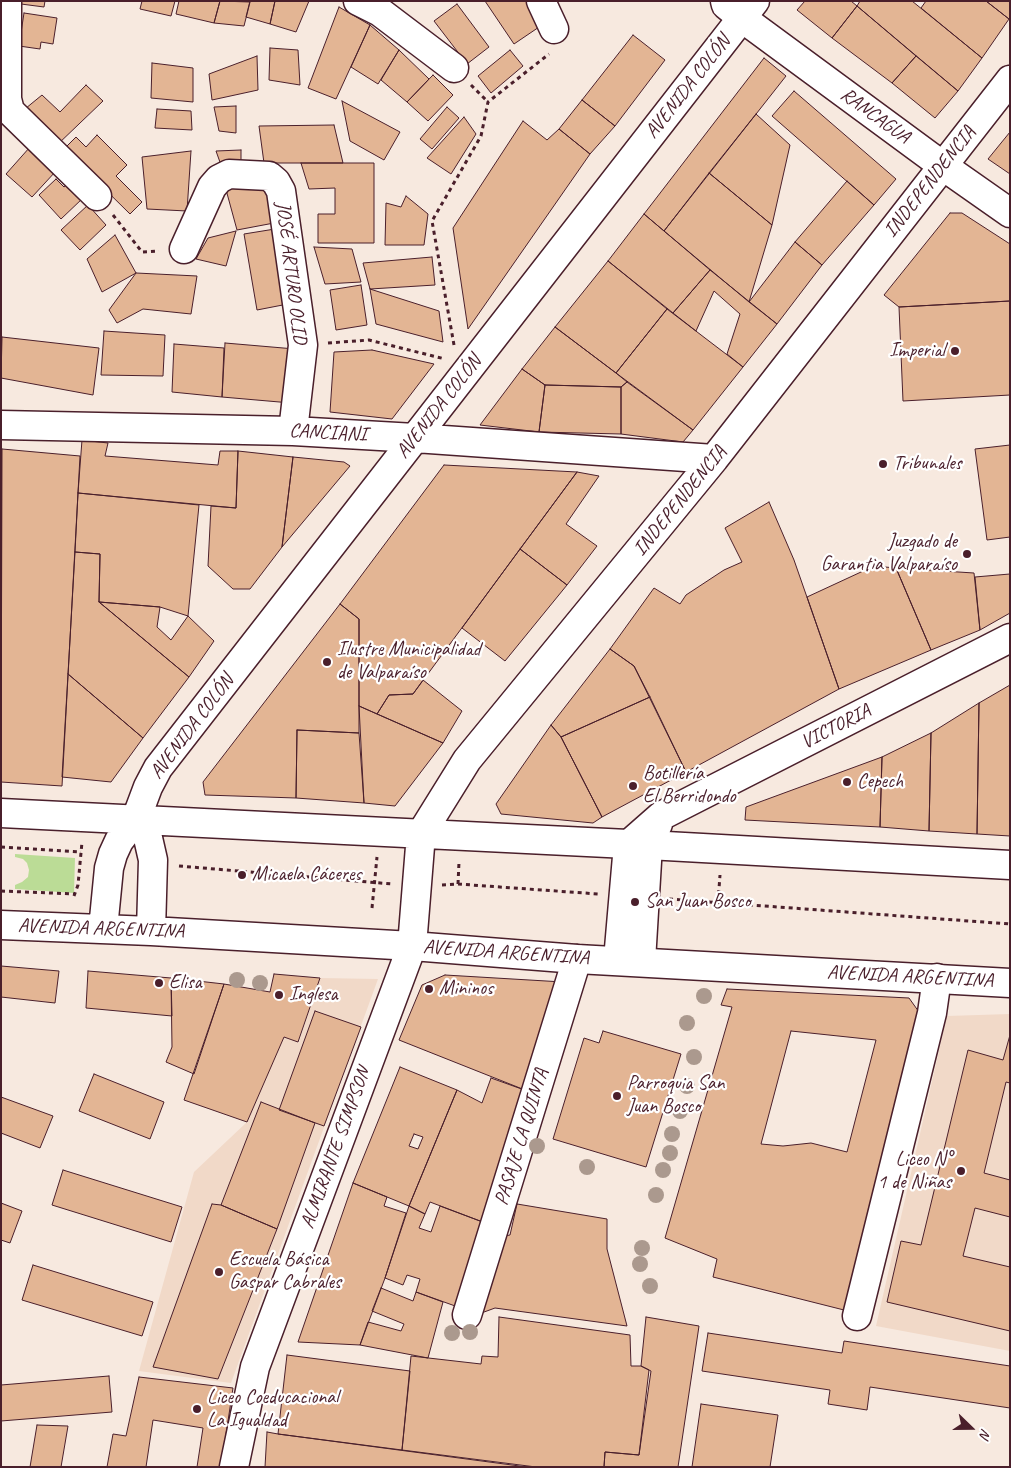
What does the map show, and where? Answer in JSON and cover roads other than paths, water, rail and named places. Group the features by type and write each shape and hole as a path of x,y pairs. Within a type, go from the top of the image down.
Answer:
{"main road":[{"path":"7,1 7,99 10,111 97,196"},
{"path":"541,1 554,29"},
{"path":"373,5 454,68"},
{"name":"RANCAGUA","path":"741,7 943,166 1010,213"},
{"name":"AVENIDA COLÓN","path":"103,928 109,868 113,854 119,841 136,819 148,787 158,768 415,438 462,366 741,7"},
{"name":"INDEPENDENCIA","path":"412,946 421,834 467,760 714,459 1010,80"},
{"name":"JOSÉ ARTURO OLID","path":"184,249 212,187 219,179 229,174 269,176 276,182 281,191 303,345 293,430"},
{"name":"CANCIANI","path":"1,425 293,430 714,459"},
{"name":"VICTORIA","path":"638,845 662,816 1010,638"},
{"path":"1,813 1010,865"},
{"path":"136,819 152,850 151,931"},
{"path":"629,961 638,845"},
{"name":"AVENIDA ARGENTINA","path":"9,925 103,928 412,946 577,959 1010,983"},
{"name":"ALMIRANTE SIMPSON","path":"234,1467 255,1367 412,946"},
{"name":"PASAJE LA QUINTA","path":"467,1315 577,959"},
{"path":"857,1316 932,1013 937,978"}],"place":[{"name":"Imperial","path":"955,351"},
{"name":"Tribunales","path":"883,464"},
{"name":"Juzgado de Garantia Valparaíso","path":"967,554"},
{"name":"Ilustre Municipalidad de Valparaíso","path":"327,662"},
{"name":"Cepech","path":"847,782"},
{"name":"Botillería El Berridondo","path":"633,786"},
{"name":"Micaela Cáceres","path":"242,875"},
{"name":"San Juan Bosco","path":"635,902"},
{"name":"Elisa","path":"159,983"},
{"name":"Mininos","path":"429,989"},
{"name":"Inglesa","path":"279,995"},
{"name":"Parroquia San Juan Bosco","path":"617,1096"},
{"name":"Liceo N° 1 de Niñas","path":"961,1171"},
{"name":"Escuela Básica Gaspar Cabrales","path":"219,1272"},
{"name":"Liceo Coeducacional La Igualdad","path":"197,1409"}]}
